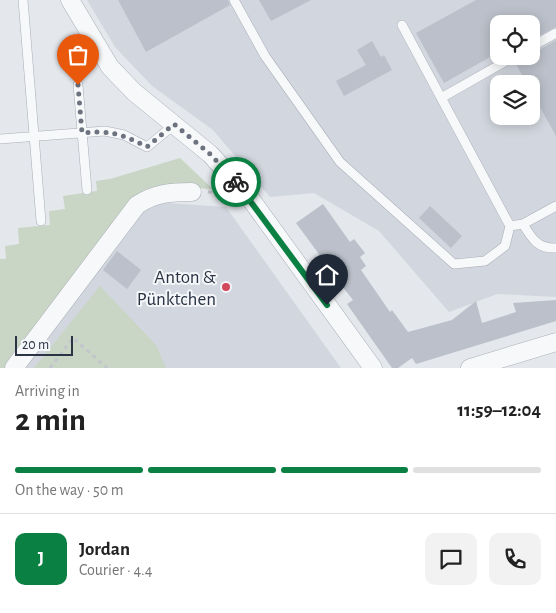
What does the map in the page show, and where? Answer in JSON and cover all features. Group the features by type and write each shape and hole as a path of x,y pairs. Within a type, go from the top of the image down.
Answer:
{"street":[{"path":"70,0 110,66 134,92 210,154 247,194 372,368"},
{"path":"14,368 137,204 150,196 170,192 192,192"},
{"path":"470,368 556,342"}],"lane":[{"path":"23,0 41,221"},
{"path":"234,0 265,56 340,162 454,264 485,261 504,246 510,226 402,25"},
{"path":"540,42 556,33"},
{"path":"442,98 499,65"},
{"path":"78,85 87,190"},
{"path":"0,139 105,131 124,135 147,147 174,124"},
{"path":"510,226 523,224 556,206"},
{"path":"523,224 534,242 546,249 556,248"}],"path":[{"path":"50,368 73,338 107,368"}],"shaded area":[{"path":"87,0 556,0 556,297 497,294 449,312 379,231 314,193 270,197 213,130 152,86 115,47"},
{"path":"153,202 226,207 341,368 20,368 141,206"}],"green space":[{"path":"180,158 214,190 193,187 149,191 7,368 0,368 0,259 6,259 5,246 19,244 18,228 50,225 49,211 65,209 63,196 97,191 96,181 110,179"},
{"path":"100,286 156,345 166,368 34,368"}],"building":[{"path":"118,0 228,0 230,5 146,52"},
{"path":"259,0 311,0 271,21"},
{"path":"476,0 556,0 556,27 540,35 540,15 490,15 490,57 444,83 416,33"},
{"path":"556,40 556,136 540,107 540,75 522,75 517,65 540,65 540,50"},
{"path":"372,41 381,57 384,55 392,70 344,96 336,81 366,65 357,50"},
{"path":"323,204 350,242 354,239 365,253 360,257 366,266 361,270 390,312 392,310 408,332 452,320 476,301 482,323 516,312 513,303 556,300 556,321 416,364 412,358 398,368 392,368 347,304 353,300 334,276 329,279 318,265 324,261 296,223"},
{"path":"430,206 462,236 451,248 419,218"},
{"path":"117,251 141,270 127,289 103,270"}],"way so far":[{"path":"78,85 82,133 105,131 124,135 147,147 174,124 210,154 236,182"}],"place":[{"name":"Anton & Pünktchen","path":"226,287"}],"route":[{"path":"236,182 247,194 327,305"}]}
